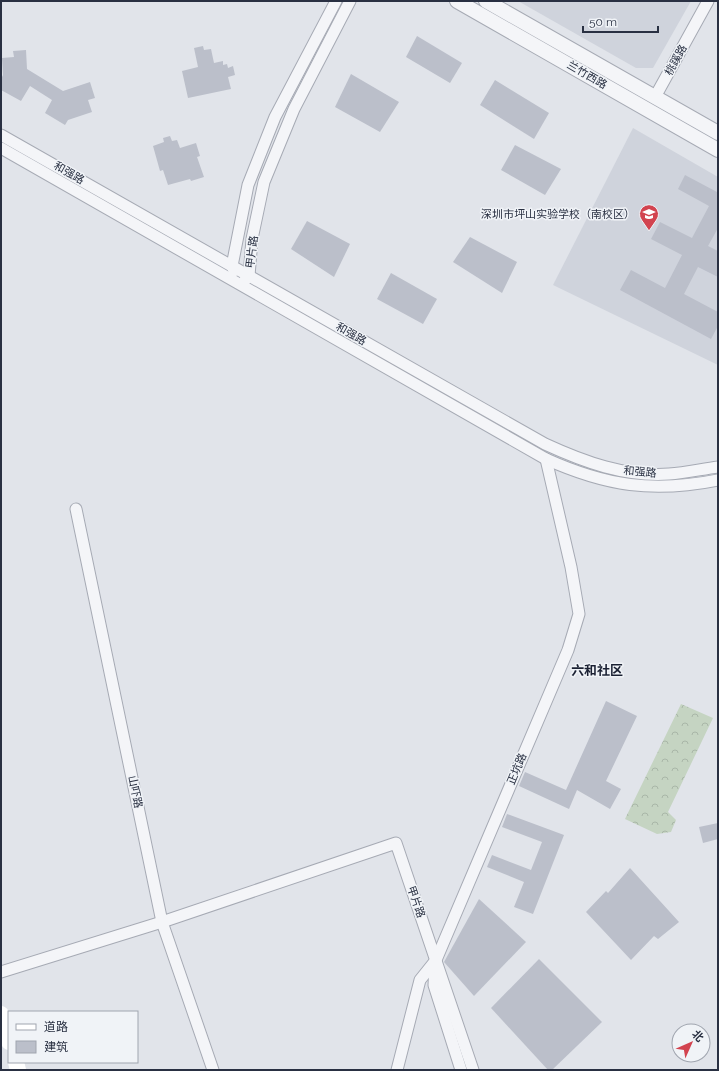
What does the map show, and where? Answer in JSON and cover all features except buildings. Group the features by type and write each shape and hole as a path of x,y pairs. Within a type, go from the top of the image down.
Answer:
{"main road":[{"path":"1,1014 8,1038"}],"street":[{"name":"甲片路","path":"336,1 275,117 248,185 232,266 241,285 249,276 252,239 264,182 294,109 350,1"},
{"name":"兰竹西路","path":"457,1 718,150"},
{"name":"兰竹西路","path":"486,1 718,133"},
{"name":"桃蹊路","path":"655,97 708,1"},
{"name":"和强路","path":"1,135 545,444 574,458 627,472 649,474 669,474 718,466"},
{"name":"和强路","path":"1,148 546,459 569,470 613,482 641,486 670,487 718,480"},
{"name":"正坑路","path":"397,1070 420,980 436,960 568,650 579,614 546,459"},
{"name":"山吓路","path":"76,509 162,922 213,1070"},
{"name":"甲片路","path":"162,922 396,843 473,1070"},
{"path":"1,972 162,922"},
{"name":"甲片路","path":"436,960 434,985 461,1070"}],"shaded area":[{"path":"518,1 691,1 653,68 636,68"},
{"name":"深圳市坪山实验学校（南校区）","path":"633,128 718,177 718,365 553,285"}],"green space":[{"path":"681,704 713,718 668,812 676,820 671,832 657,834 625,819"}],"place":[{"name":"深圳市坪山实验学校（南校区）","path":"649,231"}],"district":[{"name":"六和社区","path":"597,670"}]}
